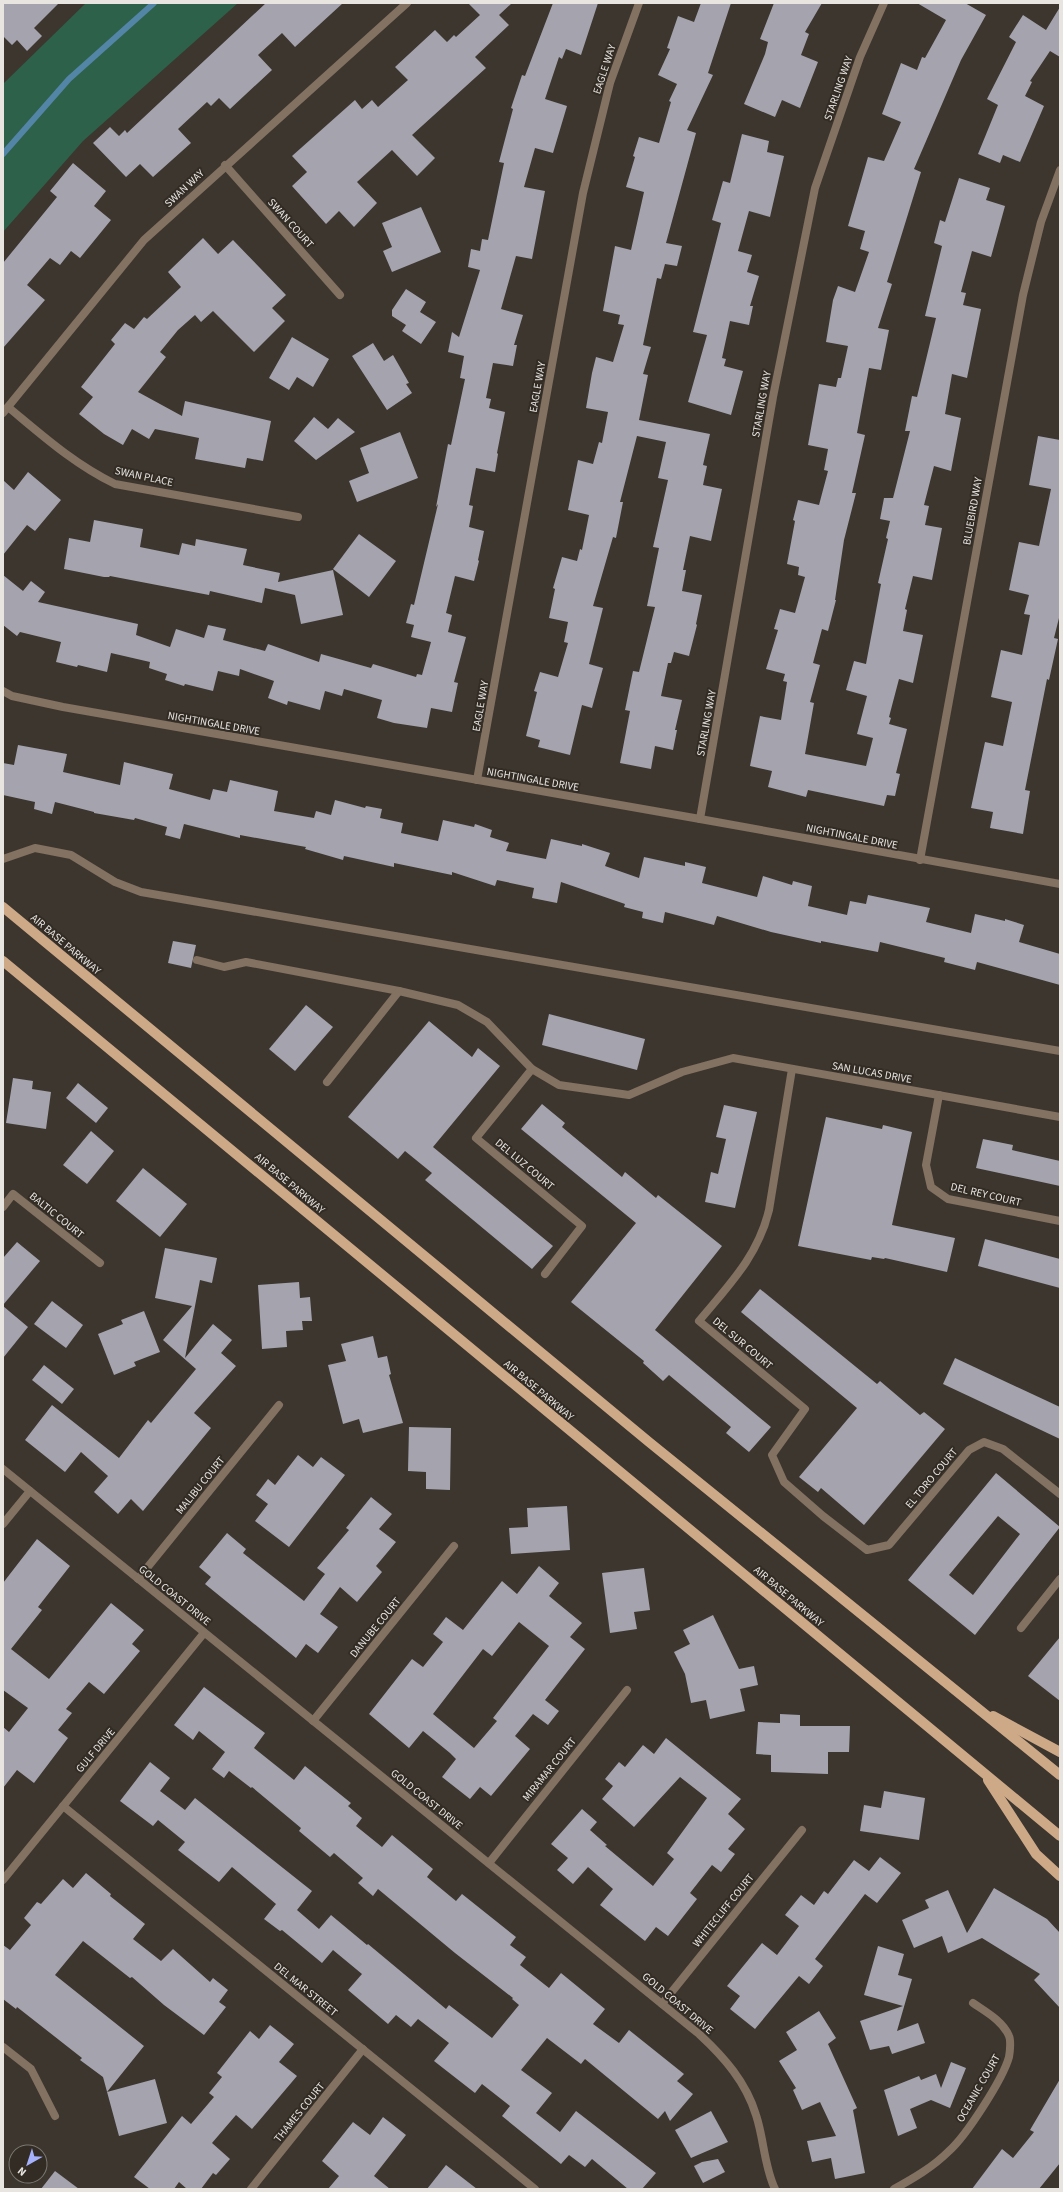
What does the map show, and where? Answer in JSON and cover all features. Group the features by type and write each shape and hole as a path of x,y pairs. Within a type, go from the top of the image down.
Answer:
{"main road":[{"name":"AIR BASE PARKWAY","path":"3,907 649,1442 1060,1774"},
{"name":"AIR BASE PARKWAY","path":"3,961 1060,1836"},
{"path":"972,1704 1060,1752"},
{"path":"982,1772 1036,1854 1060,1876"}],"street":[{"name":"SWAN WAY","path":"6,410 144,240 225,165 407,3"},
{"name":"EAGLE WAY","path":"477,780 583,193 610,82 639,3"},
{"name":"STARLING WAY","path":"700,819 773,397 815,188 860,57 884,3"},
{"name":"SWAN COURT","path":"225,165 340,295"},
{"name":"BLUEBIRD WAY","path":"920,860 1023,295 1041,222 1060,170"},
{"name":"SWAN PLACE","path":"6,410 89,471 115,484 298,517"},
{"name":"NIGHTINGALE DRIVE","path":"3,691 12,696 63,707 1060,884"},
{"path":"3,859 35,848 71,855 115,882 141,892 1060,1051"},
{"path":"197,960 224,967 246,962 399,991 458,1005 487,1022 532,1069"},
{"path":"327,1082 399,991"},
{"name":"SAN LUCAS DRIVE","path":"532,1069 559,1085 629,1095 682,1072 733,1058 1060,1117"},
{"name":"DEL LUZ COURT","path":"532,1069 476,1138 582,1226 544,1274"},
{"name":"DEL SUR COURT","path":"792,1069 764,1233 744,1266 699,1321 805,1409 772,1456 784,1482 823,1516"},
{"name":"DEL REY COURT","path":"939,1095 926,1165 931,1187 948,1199 1060,1221"},
{"name":"BALTIC COURT","path":"3,1207 13,1194 100,1263"},
{"name":"MALIBU COURT","path":"138,1579 279,1405"},
{"name":"EL TORO COURT","path":"823,1516 867,1550 889,1545 969,1450 984,1442 1003,1449 1060,1494"},
{"name":"GOLD COAST DRIVE","path":"3,1469 699,2034 723,2057 741,2081 756,2114 770,2179 775,2189"},
{"path":"3,1524 30,1491"},
{"name":"DANUBE COURT","path":"313,1721 454,1546"},
{"path":"1021,1628 1060,1579"},
{"name":"GULF DRIVE","path":"3,1880 204,1633"},
{"name":"MIRAMAR COURT","path":"489,1863 627,1690"},
{"name":"DEL MAR STREET","path":"63,1806 535,2189"},
{"name":"WHITECLIFF COURT","path":"662,2004 802,1830"},
{"name":"OCEANIC COURT","path":"894,2189 924,2172 950,2151 974,2122 1010,2056 1009,2036 998,2020 973,2003"},
{"path":"3,2047 30,2069 55,2116"},
{"name":"THAMES COURT","path":"251,2189 363,2049"}],"green space":[{"path":"86,3 238,3 83,141 3,232 3,84"}],"building":[{"path":"3,3 59,3 34,28 42,36 27,51 17,40 12,45 3,36"},
{"path":"266,3 343,3 295,47 282,33 258,55 272,70 230,109 219,98 211,106 207,102 178,129 191,143 153,177 140,164 126,177 93,143 110,127 119,136 125,130 127,133"},
{"path":"468,3 512,3 499,15 509,25 475,57 486,68 412,135 435,158 417,176 392,150 357,182 377,203 354,227 339,211 326,224 292,186 307,172 292,156 355,100 362,109 372,100 378,107 408,80 395,67 435,30 447,42 454,35 456,37 480,15"},
{"path":"553,3 598,3 581,55 566,49 562,59 559,57 545,99 567,106 553,153 535,148 524,187 545,191 532,259 516,256 501,309 523,315 514,345 517,345 513,366 493,363 486,398 491,399 489,408 505,412 495,472 476,468 469,505 473,506 469,527 484,531 479,561 474,581 455,576 446,613 452,615 448,632 466,637 454,682 458,683 452,712 431,708 427,728 394,723 377,718 382,700 344,689 342,696 325,691 320,710 288,701 287,705 268,698 274,681 240,669 239,676 218,671 213,691 185,684 184,686 165,680 167,674 149,668 150,662 111,653 107,672 78,665 77,667 56,662 61,642 20,632 17,636 3,625 3,575 23,591 31,581 45,592 38,602 138,624 136,635 170,647 176,629 204,638 208,625 226,629 223,640 265,651 268,644 319,662 321,654 371,668 373,664 416,677 417,674 422,675 431,642 411,637 414,625 406,623 411,604 414,605 438,504 436,507 448,444 451,445 465,379 460,378 464,356 448,352 452,332 459,337 480,270 468,267 471,249 480,251 482,239 488,240 504,163 499,162 513,109 511,108 522,75 525,76"},
{"path":"701,3 731,3 708,73 713,75 687,130 696,133 666,243 682,246 677,266 665,264 661,279 657,278 643,345 651,347 643,374 648,375 639,420 710,434 703,465 707,466 703,485 722,489 711,541 690,536 683,570 686,570 682,591 702,595 697,625 689,656 674,652 671,663 668,663 661,696 682,700 675,730 677,730 673,750 655,746 651,769 620,763 630,711 625,710 633,671 639,672 655,607 647,606 659,548 653,547 668,480 658,478 666,442 637,436 620,502 623,502 616,538 613,537 593,606 603,608 589,664 603,668 592,708 582,705 570,755 538,747 540,740 526,736 537,692 534,691 540,672 558,677 568,643 564,642 568,622 549,618 555,589 553,588 562,557 577,561 580,549 582,550 589,515 568,510 578,460 593,464 599,442 602,443 608,412 586,408 596,357 613,362 624,325 618,324 620,315 603,311 615,246 631,250 644,192 626,187 635,157 633,156 639,137 659,143 671,102 669,101 677,84 658,75 670,49 667,48 678,16 694,22"},
{"path":"774,3 822,3 805,32 809,34 801,55 818,62 800,108 782,100 775,117 744,104 765,54 768,42 760,39"},
{"path":"917,3 965,3 986,15 961,60 914,169 921,172 887,282 892,284 878,328 889,330 881,370 869,368 857,433 865,435 852,493 856,493 844,540 836,600 828,631 822,629 813,663 820,665 810,702 814,703 805,754 866,766 873,738 857,734 867,696 846,690 854,661 866,664 881,584 878,583 888,539 886,538 890,521 880,519 884,498 893,498 910,431 905,431 912,396 917,397 936,318 925,316 942,246 934,243 940,220 945,222 959,178 990,188 986,200 1005,206 991,257 972,251 961,292 966,293 963,305 981,309 967,378 952,374 945,414 961,418 951,471 934,466 924,505 929,506 925,525 942,528 932,580 913,576 905,609 907,610 903,631 923,635 913,683 899,679 889,717 891,718 889,724 907,729 896,773 900,774 895,796 887,795 884,806 808,790 806,797 768,787 772,771 750,766 760,716 781,720 787,682 783,681 785,674 766,669 778,630 774,629 780,609 795,613 805,577 798,575 799,567 787,564 795,521 793,520 798,500 819,505 828,471 824,470 828,449 808,445 819,384 836,387 838,378 841,378 848,346 826,342 833,300 838,286 855,292 869,252 860,249 865,231 848,226 868,157 884,161 901,122 882,114 901,63 917,70 922,57 925,58 946,20"},
{"path":"1060,7 1060,57 1050,51 1030,81 1032,82 1025,96 1044,106 1020,162 1003,155 1000,163 978,154 998,105 987,99 1016,42 1009,37 1023,15 1046,30"},
{"path":"742,134 769,141 767,152 784,156 770,217 749,211 738,251 752,255 747,272 759,276 750,306 753,306 749,325 730,321 722,358 726,359 724,366 743,371 731,415 688,402 707,335 693,332 721,223 712,220 723,181 730,183"},
{"path":"73,163 106,191 94,206 111,220 80,258 71,251 60,265 50,258 27,285 45,300 3,348 3,263 57,197 50,191"},
{"path":"421,207 441,252 392,272 383,251 392,247 382,223"},
{"path":"203,238 218,254 233,240 286,295 272,308 285,321 254,352 213,311 201,322 195,315 178,330 160,352 166,357 138,392 182,416 185,401 271,421 263,461 247,458 245,468 195,459 199,438 155,429 149,439 132,429 123,445 104,434 79,414 93,397 81,387 115,344 111,340 125,323 134,329 144,317 147,319 181,287 168,272"},
{"path":"406,289 426,302 420,312 436,322 421,344 402,331 406,325 392,316 392,310"},
{"path":"292,337 329,359 313,387 297,377 289,390 269,378"},
{"path":"373,343 384,361 393,355 409,383 406,384 412,393 387,410 352,356"},
{"path":"314,417 328,429 338,418 355,432 316,460 294,441"},
{"path":"400,432 418,478 357,502 349,481 369,473 360,448"},
{"path":"1038,436 1060,440 1060,614 1054,638 1058,639 1049,680 1047,679 1025,790 1030,791 1023,834 990,828 993,812 971,808 985,742 1003,746 1012,702 991,697 1001,650 1022,655 1030,615 1024,614 1029,595 1009,590 1019,542 1039,546 1051,489 1029,485"},
{"path":"28,472 61,500 35,531 27,525 3,555 3,480 14,490"},
{"path":"94,520 143,529 140,547 179,555 182,543 195,546 196,539 247,549 243,565 280,573 278,582 333,570 343,615 301,624 295,595 265,588 262,603 210,591 209,595 110,576 104,577 64,569 69,538 90,542"},
{"path":"359,534 396,561 369,597 333,569"},
{"path":"18,745 67,754 63,772 120,785 124,762 173,774 169,789 210,800 213,789 227,792 230,780 278,791 274,811 314,818 316,811 331,815 335,800 365,808 366,806 382,809 380,818 403,823 401,833 438,841 443,820 474,827 475,824 492,830 490,837 509,843 506,851 546,859 551,839 582,846 582,844 610,853 605,866 639,878 644,857 685,866 685,862 706,867 702,883 757,897 763,876 792,885 793,881 812,886 808,906 847,915 850,901 866,904 868,895 930,908 926,922 971,933 975,914 1005,921 1005,919 1024,925 1019,942 1060,954 1060,985 977,962 975,970 944,962 945,958 880,942 878,952 821,941 821,943 771,932 717,916 714,925 665,912 663,923 642,918 643,912 624,907 625,904 561,882 557,903 532,898 534,888 497,880 495,886 452,872 452,875 394,863 394,867 344,856 343,860 305,849 306,847 240,835 240,838 184,824 180,839 165,835 167,827 135,818 134,820 94,813 55,802 52,814 34,809 35,802 3,795 3,763 14,765"},
{"path":"173,941 196,945 191,968 168,963"},
{"path":"306,1005 333,1027 295,1071 269,1049"},
{"path":"549,1014 645,1039 637,1070 542,1045"},
{"path":"429,1021 472,1057 478,1048 500,1066 433,1147 553,1246 532,1269 425,1180 432,1173 405,1151 398,1159 348,1117"},
{"path":"13,1078 33,1081 32,1089 51,1092 46,1129 6,1123"},
{"path":"78,1083 108,1108 96,1123 66,1098"},
{"path":"542,1104 565,1123 562,1127 622,1177 625,1172 656,1198 658,1195 722,1246 655,1330 771,1427 749,1452 726,1433 731,1427 669,1375 663,1381 643,1363 644,1361 571,1302 636,1223 521,1129"},
{"path":"724,1105 757,1112 735,1208 705,1202 711,1172 718,1174 726,1139 716,1137"},
{"path":"826,1117 882,1129 883,1125 912,1132 892,1225 955,1238 947,1272 885,1258 872,1257 871,1260 798,1246"},
{"path":"91,1131 114,1151 87,1184 63,1165"},
{"path":"983,1139 1013,1145 1012,1150 1060,1161 1060,1186 976,1168"},
{"path":"143,1168 187,1204 160,1237 116,1201"},
{"path":"985,1239 1060,1259 1060,1288 978,1266"},
{"path":"17,1242 40,1261 3,1305 3,1258"},
{"path":"165,1248 217,1258 212,1283 200,1280 185,1358 213,1324 232,1340 221,1353 236,1366 194,1413 211,1428 143,1511 131,1499 118,1514 94,1492 108,1476 81,1452 65,1472 25,1440 52,1405 119,1458 148,1420 151,1423 196,1369 163,1340 192,1306 155,1298"},
{"path":"299,1282 300,1298 310,1297 312,1321 302,1321 303,1330 286,1331 287,1347 262,1349 258,1285"},
{"path":"760,1289 877,1384 880,1381 920,1415 924,1412 945,1429 864,1525 821,1488 818,1492 799,1477 857,1408 741,1312"},
{"path":"52,1301 83,1325 66,1348 34,1324"},
{"path":"3,1306 28,1327 3,1358"},
{"path":"144,1311 160,1352 134,1362 136,1366 114,1375 98,1334 123,1324 121,1320"},
{"path":"373,1336 378,1358 387,1356 391,1374 389,1375 403,1423 363,1433 359,1419 343,1424 328,1365 346,1361 341,1344"},
{"path":"955,1358 1060,1407 1060,1439 943,1384"},
{"path":"44,1365 74,1389 62,1404 32,1380"},
{"path":"409,1427 451,1428 450,1490 426,1489 426,1472 408,1471"},
{"path":"298,1455 313,1467 321,1457 345,1475 289,1547 255,1521 268,1504 256,1495 268,1479 275,1485"},
{"path":"996,1473 1060,1527 975,1635 908,1580","holes":["998,1516 1020,1534 973,1595 949,1575"]},
{"path":"371,1497 392,1514 379,1529 396,1542 376,1566 382,1572 357,1602 340,1587 320,1614 338,1627 318,1653 306,1644 296,1658 205,1584 211,1577 199,1567 227,1533 246,1549 243,1553 304,1601 325,1574 317,1568 349,1530 346,1528"},
{"path":"567,1506 570,1550 511,1554 509,1528 528,1527 527,1508"},
{"path":"37,1539 70,1566 38,1607 42,1610 11,1649 49,1679 111,1603 144,1630 132,1644 140,1651 104,1694 89,1682 66,1709 72,1713 58,1730 68,1738 34,1783 17,1770 3,1788 3,1727 9,1732 28,1708 3,1690 3,1583"},
{"path":"539,1566 559,1583 549,1596 582,1623 570,1637 585,1649 545,1700 559,1711 548,1725 533,1714 515,1736 530,1749 491,1796 480,1787 470,1799 442,1777 456,1759 450,1753 423,1731 409,1748 369,1714 412,1659 423,1667 443,1642 433,1634 446,1617 463,1630 502,1581 517,1594","holes":["519,1622 549,1646 493,1718 497,1721 474,1748 433,1714 483,1649 492,1656"]},
{"path":"644,1568 650,1610 634,1612 637,1629 610,1633 602,1573"},
{"path":"713,1615 739,1669 754,1666 758,1685 740,1689 745,1711 710,1719 706,1700 691,1703 685,1674 674,1652 690,1644 683,1630"},
{"path":"1060,1637 1060,1701 1028,1676"},
{"path":"204,1687 265,1733 254,1748 294,1780 305,1766 351,1803 348,1806 362,1818 356,1826 382,1847 392,1835 433,1869 427,1877 456,1901 462,1894 516,1937 510,1945 526,1957 520,1965 549,1988 561,1973 605,2009 593,2024 619,2043 629,2030 684,2074 677,2081 693,2094 670,2121 665,2111 658,2119 585,2059 581,2064 547,2038 521,2070 552,2093 536,2113 560,2132 576,2111 656,2173 642,2189 628,2189 592,2159 585,2167 569,2155 561,2164 502,2116 510,2106 482,2084 475,2093 434,2061 449,2043 418,2019 411,2027 396,2015 388,2024 348,1990 362,1974 333,1950 322,1963 282,1930 280,1931 264,1919 276,1904 232,1867 219,1882 178,1850 185,1842 158,1820 153,1826 120,1801 150,1762 170,1778 160,1791 185,1810 195,1798 312,1891 297,1910 319,1929 331,1915 446,2009 449,2005 492,2038 519,2005 512,1999 513,1998 455,1953 378,1889 373,1896 358,1883 363,1878 334,1853 330,1857 299,1831 301,1828 252,1787 251,1788 229,1771 224,1778 212,1769 225,1752 199,1731 193,1740 174,1725"},
{"path":"780,1714 800,1715 800,1726 850,1726 849,1752 828,1752 828,1774 771,1772 771,1755 756,1754 758,1722 780,1723"},
{"path":"666,1738 741,1799 728,1814 745,1829 728,1849 735,1854 721,1872 712,1865 690,1893 697,1899 668,1936 656,1927 645,1941 600,1905 613,1889 588,1867 573,1884 557,1870 568,1858 551,1844 582,1809 597,1822 590,1830 607,1845 605,1846 653,1886 674,1859 667,1853 707,1798 680,1777 634,1827 602,1799 613,1786 605,1779 619,1762 625,1767 643,1745 654,1754"},
{"path":"884,1791 925,1798 919,1840 860,1831 864,1805 881,1808"},
{"path":"880,1857 901,1873 877,1903 865,1894 815,1959 823,1966 809,1984 799,1976 755,2029 730,2009 740,1996 727,1986 762,1943 777,1955 799,1926 785,1915 801,1895 814,1905 824,1891 828,1894 854,1860 869,1871"},
{"path":"86,1873 111,1894 110,1896 145,1924 133,1939 161,1961 173,1949 210,1982 213,1978 228,1990 219,2002 226,2007 204,2035 164,2005 132,1977 130,1978 83,1941 55,1975 144,2046 107,2092 103,2077 80,2060 82,2058 17,2007 16,2009 3,1999 3,1945 10,1950 31,1925 24,1918 37,1902 41,1904 63,1879 73,1888"},
{"path":"994,1888 1047,1919 1060,1933 1060,2008 1034,1980 1040,1974 982,1938 948,1953 942,1936 914,1948 902,1920 929,1908 925,1900 948,1890 967,1933"},
{"path":"878,1946 904,1954 898,1975 912,1979 897,2031 918,2023 925,2043 892,2054 889,2046 870,2050 860,2021 903,2006 864,1995"},
{"path":"819,2011 836,2038 828,2044 857,2108 853,2110 865,2173 835,2179 831,2158 812,2162 807,2141 836,2136 820,2102 802,2110 793,2090 796,2088 779,2061 797,2050 786,2032"},
{"path":"270,2025 294,2044 279,2062 297,2076 252,2129 236,2115 212,2143 230,2159 216,2175 213,2173 201,2189 187,2189 179,2182 174,2189 150,2189 134,2177 182,2116 191,2124 214,2097 209,2093 222,2077 217,2073 250,2031 259,2039"},
{"path":"951,2062 966,2068 950,2108 931,2100 910,2109 917,2128 898,2136 884,2090 919,2076 921,2080 936,2074 941,2088"},
{"path":"155,2079 167,2123 119,2136 107,2092"},
{"path":"1060,2079 1060,2163 1039,2189 972,2189 1002,2149 1013,2158 1034,2132 1030,2130"},
{"path":"711,2111 728,2142 691,2158 675,2130"},
{"path":"383,2117 406,2135 374,2176 390,2189 328,2189 339,2176 322,2161 353,2122 370,2135"},
{"path":"718,2159 725,2172 703,2183 694,2166 702,2162"},
{"path":"446,2165 477,2189 427,2189"},
{"path":"55,2171 79,2189 41,2189 45,2184 48,2184 48,2180"}],"waterway":[{"path":"3,154 69,79 154,3"}]}
